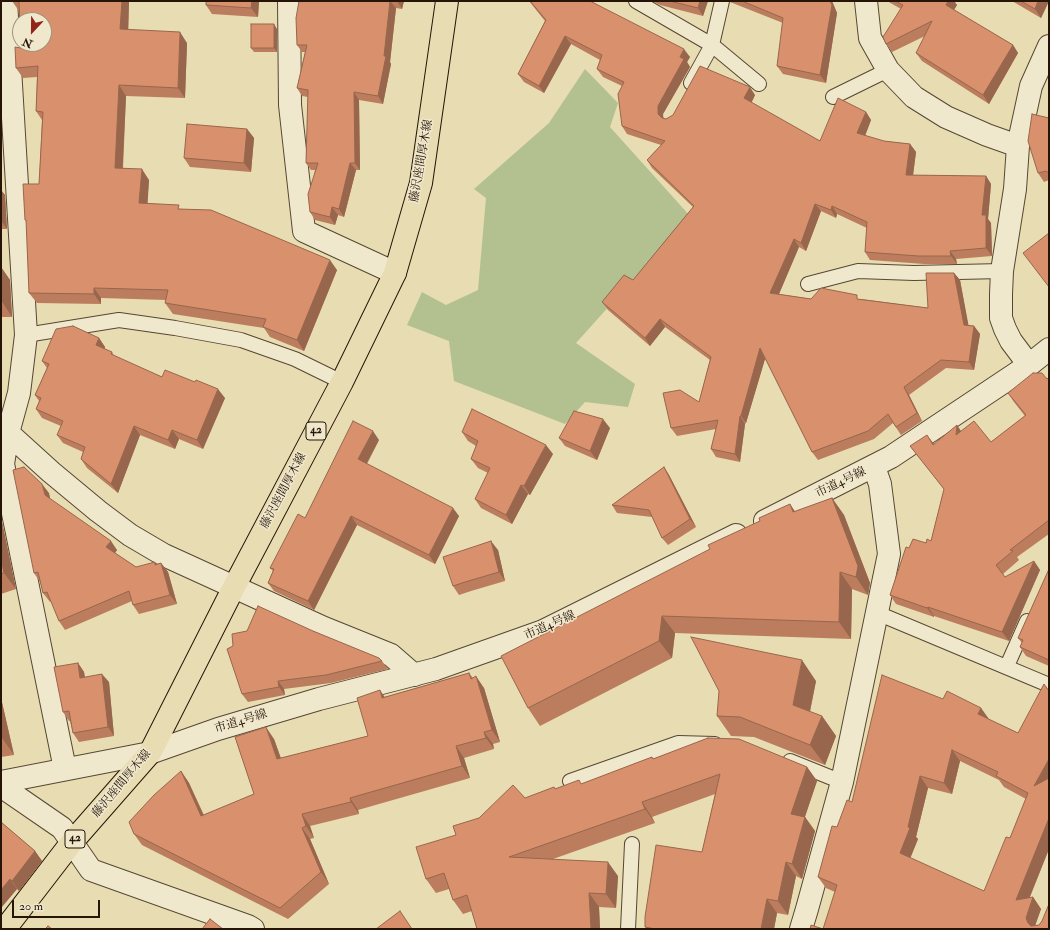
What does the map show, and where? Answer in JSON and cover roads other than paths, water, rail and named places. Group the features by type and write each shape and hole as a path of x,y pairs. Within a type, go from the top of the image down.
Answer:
{"main road":[{"name":"藤沢座間厚木線","path":"5,929 72,842 150,753 234,587 342,382 395,273 421,182 447,1"}],"street":[{"path":"6,1 26,335 19,393 5,429 3,464 65,769"},
{"path":"289,1 290,106 304,231 395,273"},
{"path":"866,1 870,38 888,70 914,97 946,117 987,135 1018,146"},
{"path":"1028,365 1011,341 1001,318 1002,271 1015,189 1018,146 1031,86 1049,46"},
{"name":"市道4号線","path":"1,782 150,753 218,729 319,698 436,669 543,631 874,467 1028,365 1049,349"},
{"path":"5,429 51,472 130,535 164,555 324,628 391,655 414,675"},
{"path":"801,929 842,782 889,554 880,484 874,467"},
{"path":"1,786 62,828 92,870 253,929"}],"lane":[{"path":"636,1 712,45 759,84"},
{"path":"686,92 712,45 722,1"},
{"path":"833,97 888,70"},
{"path":"808,284 858,271 914,273 1002,271"},
{"path":"26,335 119,320 175,328 241,340 295,359 342,382"},
{"path":"1007,666 1031,612"},
{"path":"877,613 1007,666 1049,685"},
{"path":"570,780 678,742 730,744"},
{"path":"779,756 842,782"},
{"path":"628,929 632,844"}]}
